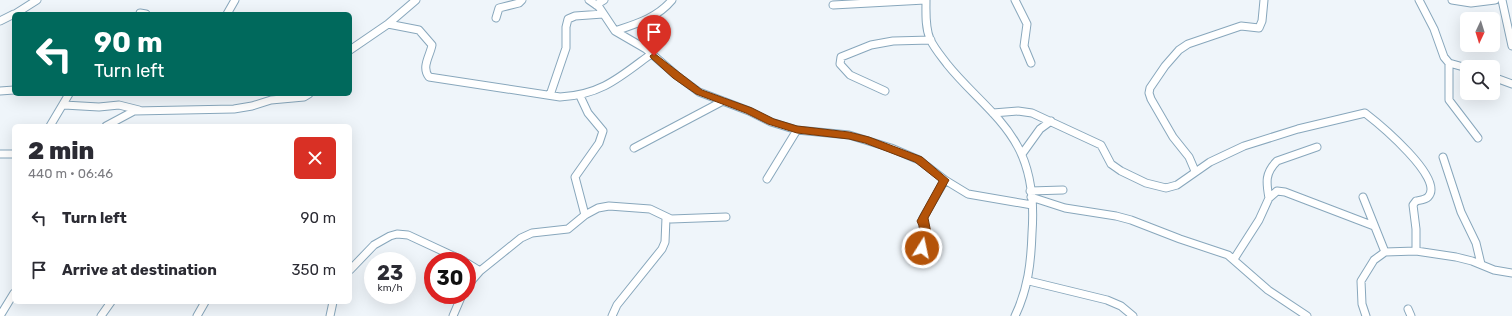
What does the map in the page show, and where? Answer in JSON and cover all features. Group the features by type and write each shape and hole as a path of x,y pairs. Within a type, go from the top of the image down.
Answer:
{"street":[{"path":"17,12 37,0"},
{"path":"229,12 235,0"},
{"path":"352,49 388,24 416,0"},
{"path":"496,18 499,8 516,4 522,0"},
{"path":"589,0 596,5 615,31 646,48 676,75 699,92 749,111 771,122 797,130 849,135 891,148 919,160 945,180 968,194 1031,198 1065,208 1116,216 1131,220 1224,254 1234,259 1268,290 1307,316"},
{"path":"596,5 604,0"},
{"path":"615,31 659,13 667,8 672,0"},
{"path":"832,5 926,0 926,21 931,40 951,68 1007,130 1022,154 1031,198 1033,219 1029,281 1026,294 1015,316"},
{"path":"1015,0 1021,15 1028,24 1024,46 1031,63"},
{"path":"1195,171 1189,157 1173,137 1151,100 1149,93 1150,88 1165,66 1179,50 1188,44 1241,26 1259,28 1261,25 1264,0"},
{"path":"1419,0 1434,29 1444,57 1449,63 1460,66"},
{"path":"1452,0 1471,3 1495,0"},
{"path":"1502,0 1512,46"},
{"path":"550,95 566,48 566,27 568,19 575,16 603,14"},
{"path":"0,21 12,15"},
{"path":"388,24 412,28 423,33 432,45 425,67 425,73 429,78 565,97 593,93 613,82 651,54"},
{"path":"885,91 850,75 840,64 841,57 871,44 894,41 931,40"},
{"path":"1449,63 1449,100 1478,138"},
{"path":"1500,80 1512,84"},
{"path":"0,91 12,90"},
{"path":"51,124 68,96"},
{"path":"64,105 119,105 141,110 169,111 234,108 252,106 271,100 306,96"},
{"path":"580,96 588,113 603,131 598,143 580,166 575,177 582,198 585,215"},
{"path":"634,148 723,102"},
{"path":"110,124 127,114 141,110"},
{"path":"993,113 1025,111 1051,121 1102,145 1115,167 1130,176 1157,187 1170,188 1195,171 1231,151 1254,142 1365,113 1416,161 1428,180 1430,196 1426,199 1416,201 1413,205 1416,229 1416,252"},
{"path":"1022,154 1040,129 1051,121"},
{"path":"767,179 797,130"},
{"path":"1269,198 1265,182 1266,174 1273,165 1277,161 1317,147"},
{"path":"0,154 12,154"},
{"path":"1443,157 1461,212 1476,243 1481,264"},
{"path":"922,248 926,233 926,227 922,221 923,218 945,180"},
{"path":"1031,198 1063,190"},
{"path":"1234,259 1259,220 1269,198 1274,192 1284,192 1374,226"},
{"path":"1363,197 1385,252"},
{"path":"476,276 521,238 532,233 568,229 585,215 598,208 622,206 650,209 666,218 677,219 726,217"},
{"path":"612,316 617,305 662,249 665,242 666,218"},
{"path":"352,267 358,259 378,243 394,233 405,234 446,252"},
{"path":"1366,316 1362,304 1361,281 1374,260 1385,252 1416,252 1456,257 1481,264 1494,270 1512,274"},
{"path":"476,269 480,271"},
{"path":"1029,281 1107,300 1121,306 1133,316"},
{"path":"0,316 12,296"},
{"path":"101,316 110,304"},
{"path":"197,316 204,304"},
{"path":"330,316 333,304"},
{"path":"453,316 458,304"}],"route":[{"path":"654,56 699,92 749,111 771,122 797,130 849,135 891,148 919,160 945,180 932,200 923,218 922,221 926,227 926,233 922,248"}]}
